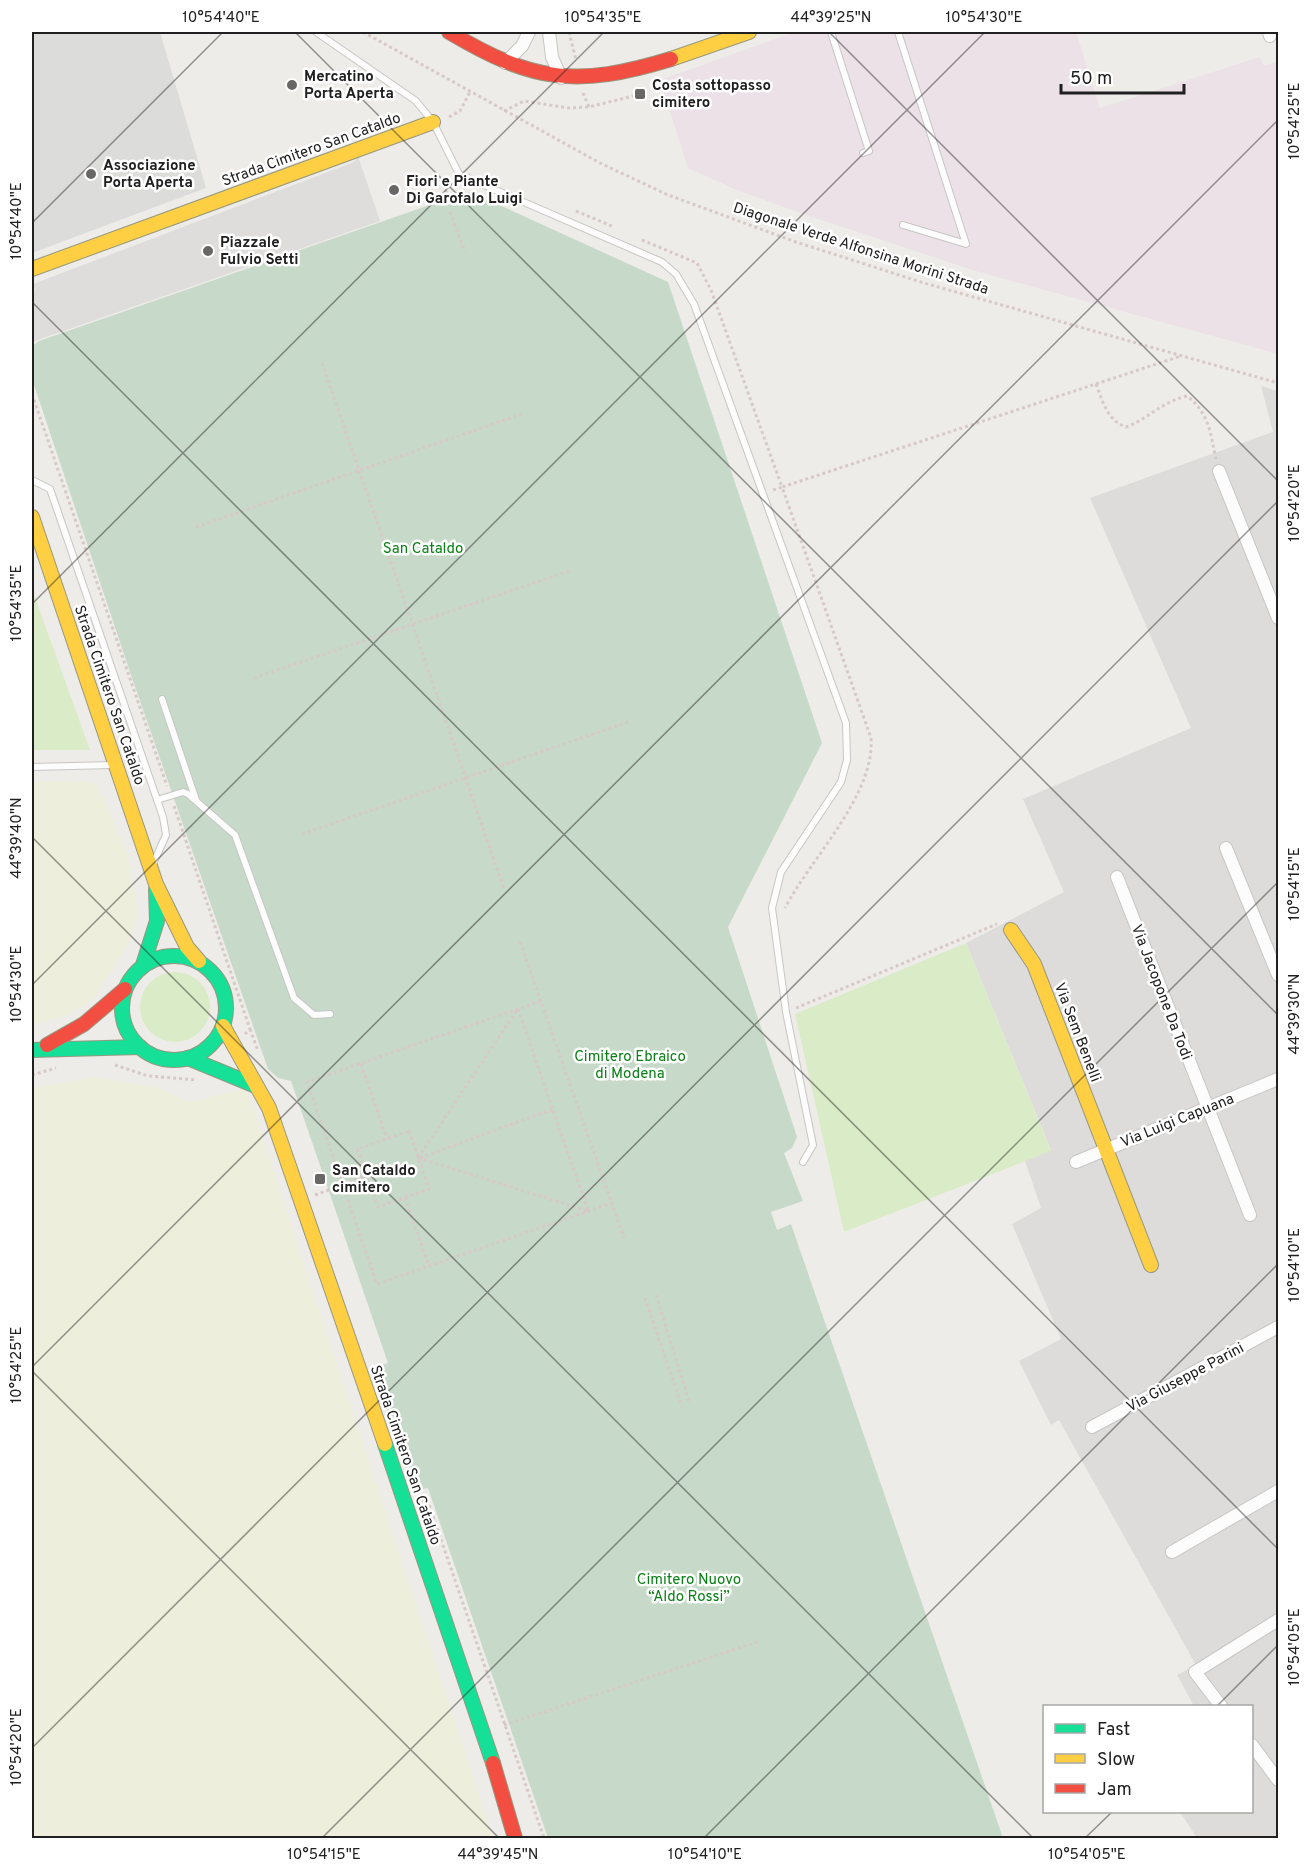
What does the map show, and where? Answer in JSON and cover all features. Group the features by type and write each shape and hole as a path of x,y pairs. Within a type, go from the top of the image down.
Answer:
{"street":[{"path":"449,32 506,63 532,73 561,78 605,75 645,65 748,32"},
{"path":"506,63 522,46 529,32"},
{"path":"549,32 552,57 561,78"},
{"name":"Strada Cimitero San Cataldo","path":"32,269 434,122"},
{"path":"1219,471 1278,618"},
{"name":"Strada Cimitero San Cataldo","path":"32,517 156,884 187,947 199,961"},
{"path":"1226,848 1278,975"},
{"name":"Via Jacopone Da Todi","path":"1117,877 1250,1215"},
{"name":"Strada Cimitero San Cataldo","path":"143,965 157,921 156,884"},
{"name":"Via Sem Benelli","path":"1011,930 1034,964 1104,1150 1151,1265"},
{"path":"37,1049 76,1030 108,1006 143,965 170,955 185,956 199,961 213,973 223,989 226,1008 223,1026 209,1047 188,1058"},
{"path":"124,989 122,1008 125,1027 140,1047 162,1059 188,1058 256,1086"},
{"name":"Strada Cimitero San Cataldo","path":"223,1026 269,1108 475,1705 515,1839"},
{"path":"37,1049 140,1047"},
{"name":"Via Luigi Capuana","path":"1076,1162 1278,1078"},
{"name":"Via Giuseppe Parini","path":"1092,1427 1278,1327"},
{"path":"1172,1552 1278,1491"},
{"path":"1220,1705 1195,1672 1278,1620"},
{"path":"1253,1747 1274,1766 1278,1780"}],"lane":[{"path":"316,32 416,101 434,122 459,174 662,262 676,274 694,304 842,706 848,742 847,760 841,782 781,872 772,908 786,1012 813,1145 803,1162"},
{"path":"831,32 869,151 863,153"},
{"path":"898,32 966,244 903,225"},
{"path":"32,480 50,489 157,800 166,835 151,867"},
{"path":"162,699 196,800"},
{"path":"32,767 117,765"},
{"path":"157,800 183,792 196,800 235,835 294,998 314,1015 330,1014"}],"path":[{"name":"Diagonale Verde Alfonsina Morini Strada","path":"363,32 600,164 668,195 796,242 924,283 1278,383"},
{"path":"434,122 460,111 470,92"},
{"path":"504,111 524,101 569,108 589,107 649,92"},
{"path":"448,199 446,191 459,174"},
{"path":"571,209 621,230"},
{"path":"450,212 465,252"},
{"path":"639,238 697,263 711,290 871,738 872,754 865,782 789,899 774,932"},
{"path":"764,492 1182,356"},
{"path":"322,363 504,889"},
{"path":"1096,384 1108,414 1116,423 1126,426 1145,418 1166,404 1187,396 1200,406 1210,425 1219,471"},
{"path":"196,526 522,414"},
{"path":"254,678 570,571"},
{"path":"302,834 628,722"},
{"path":"786,1012 993,924 999,923 1011,930"},
{"path":"520,942 624,1238"},
{"path":"541,1001 307,1082 377,1284 612,1203"},
{"path":"518,1009 588,1212"},
{"path":"418,1158 518,1009"},
{"path":"361,1064 387,1139"},
{"path":"418,1158 552,1109"},
{"path":"409,1131 429,1189 378,1207 357,1149 387,1139 409,1131"},
{"path":"418,1158 588,1212"},
{"path":"309,1197 367,1176"},
{"path":"405,1198 429,1266"},
{"path":"656,1294 690,1404"},
{"path":"645,1299 682,1407"},
{"path":"427,1499 544,1839"},
{"path":"504,1725 760,1641"}],"shaded area":[{"path":"32,32 160,32 206,188 32,253"},
{"path":"795,32 1076,32 1100,108 1260,57 1264,66 1278,62 1278,354 972,270 803,214 737,190 688,168 660,80"},
{"name":"Piazzale Fulvio Setti","path":"358,156 380,221 32,342 32,292 35,290 33,284 354,162"},
{"path":"1261,386 1278,391 1278,1838 1197,1838 1181,1813 1253,1813 1253,1705 1193,1705 1177,1675 1196,1665 1059,1420 1051,1425 1019,1361 1061,1339 1012,1224 1041,1208 1025,1161 1051,1150 966,943 1064,892 1023,799 1191,728 1090,498 1273,432"}],"green space":[{"path":"467,192 668,282 822,743 728,927 797,1137 792,1148 784,1153 803,1201 771,1212 777,1230 791,1224 1003,1838 548,1838 428,1488 414,1491 373,1368 388,1363 291,1081 278,1078 268,1069 130,672 32,379 32,346 39,341"},
{"path":"32,589 90,750 32,750"},
{"path":"32,781 91,782 100,789 129,858 138,913 130,941 94,998 68,1015 32,1025"},
{"path":"966,943 1051,1151 844,1232 795,1014"},
{"path":"182,972 195,978 204,987 208,993 210,1007 208,1021 200,1032 189,1040 168,1042 150,1032 142,1021 140,1000 150,982 161,974"},
{"path":"95,1077 158,1088 190,1102 246,1088 493,1838 32,1838 32,1092 37,1087"}],"traffic: fast":[{"path":"143,965 157,921 156,889"},
{"path":"174,956 194,960 211,971 222,988 226,1008 222,1028 211,1045 194,1056 174,1060 154,1056 137,1045 126,1028 122,1008 126,988 137,971 154,960 174,956"},
{"path":"32,1050 140,1047"},
{"path":"188,1058 256,1086"},
{"path":"385,1444 493,1763"}],"traffic: slow":[{"path":"671,59 749,32"},
{"path":"32,269 433,122"},
{"path":"32,517 156,884 187,947 199,961"},
{"path":"1011,930 1034,964 1151,1265"},
{"path":"223,1026 269,1108 385,1444"}],"traffic: jam":[{"path":"449,32 506,61 531,70 556,75 608,74 671,59"},
{"path":"47,1045 84,1024 125,989"},
{"path":"493,1763 515,1838"}],"place":[{"name":"Mercatino Porta Aperta","path":"292,85"},
{"name":"Costa sottopasso cimitero","path":"640,94"},
{"name":"Associazione Porta Aperta","path":"91,174"},
{"name":"Fiori e Piante Di Garofalo Luigi","path":"394,190"},
{"name":"Piazzale Fulvio Setti","path":"208,251"},
{"name":"San Cataldo cimitero","path":"320,1179"}],"park label":[{"name":"San Cataldo","path":"423,548"},
{"name":"Cimitero Ebraico di Modena","path":"630,1064"},
{"name":"Cimitero Nuovo “Aldo Rossi”","path":"689,1588"}]}
